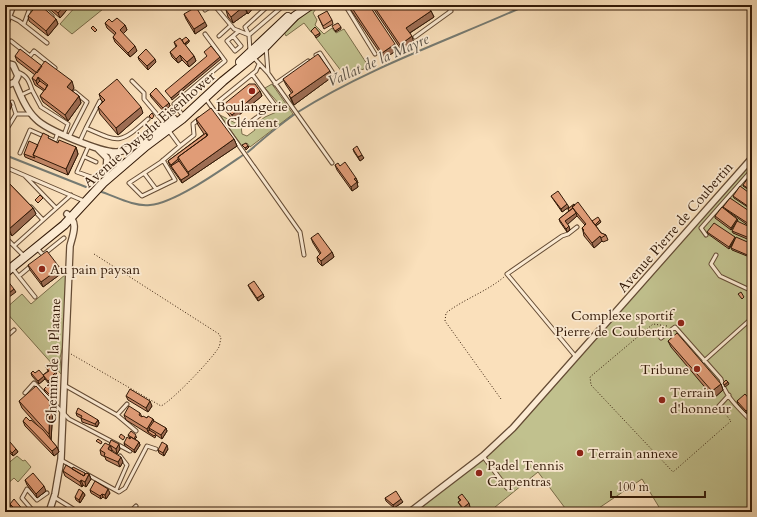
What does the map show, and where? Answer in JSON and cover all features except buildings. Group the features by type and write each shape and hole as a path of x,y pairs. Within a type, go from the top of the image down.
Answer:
{"main road":[{"name":"Avenue Dwight Eisenhower","path":"83,200 147,142 167,128 254,58 294,16 311,5"},
{"name":"Avenue Dwight Eisenhower","path":"167,128 181,113 254,58 276,27 301,6"},
{"name":"Avenue Dwight Eisenhower","path":"7,270 37,248 69,216 106,173 120,166"},
{"name":"Avenue Dwight Eisenhower","path":"7,270 69,216"}],"street":[{"path":"5,25 13,5"},
{"path":"5,63 13,65 17,72 15,82 21,95 31,114 41,124 96,148 111,152 124,151 147,142"},
{"path":"5,86 15,82"},
{"path":"96,148 107,158 120,166"},
{"path":"111,152 120,166"},
{"path":"106,173 107,158"},
{"name":"Avenue Pierre de Coubertin","path":"411,512 483,456 514,428 752,158"},
{"name":"Chemin de la Platane","path":"49,512 54,497 61,460 70,246 75,224 69,216"}],"lane":[{"path":"40,5 52,16"},
{"path":"205,10 213,5 230,26 249,35"},
{"path":"219,101 256,72 249,35 245,27 269,5"},
{"path":"249,35 284,5"},
{"path":"345,5 375,54"},
{"path":"415,37 450,11 446,5"},
{"path":"24,24 30,8"},
{"path":"8,16 24,24 47,43"},
{"path":"219,36 230,26"},
{"path":"233,36 241,46 235,52 228,41 233,36 239,31"},
{"path":"181,113 174,104 225,61 205,34"},
{"path":"11,41 30,56 34,51 58,71"},
{"path":"266,46 268,73"},
{"path":"275,84 320,53 333,73"},
{"path":"254,58 268,73 332,163"},
{"path":"17,72 23,73 29,79 32,90 41,107 68,124 67,136"},
{"path":"247,125 274,104 252,74"},
{"path":"132,81 144,92 144,99 180,146"},
{"path":"21,95 32,90"},
{"path":"67,136 87,102 75,92"},
{"path":"205,97 300,232 304,255"},
{"path":"80,141 100,101"},
{"path":"5,132 16,114 12,102"},
{"path":"16,114 31,114"},
{"path":"163,160 175,180 142,196 129,183 163,160 194,135 193,124 202,116"},
{"path":"86,128 110,139 124,139 148,119"},
{"path":"20,153 30,130 55,141 58,132"},
{"path":"103,183 110,181 138,158 145,151 147,142"},
{"path":"89,145 78,172 91,177"},
{"path":"85,157 96,162"},
{"path":"5,167 83,200"},
{"path":"706,236 701,228 752,170"},
{"path":"144,173 156,189"},
{"path":"24,174 56,208"},
{"path":"14,246 71,195"},
{"path":"27,203 43,220"},
{"path":"576,357 507,274 562,236 578,227"},
{"path":"5,237 23,255"},
{"path":"38,260 64,238"},
{"path":"5,247 10,242"},
{"path":"37,248 43,255"},
{"path":"716,255 711,264 720,276 752,291"},
{"path":"19,276 33,264"},
{"path":"7,270 19,276 35,297"},
{"path":"752,319 752,326"},
{"path":"704,361 752,319"},
{"path":"661,338 675,327 721,379 723,387 729,396 752,422"},
{"path":"5,338 14,330"},
{"path":"25,393 34,384 63,415 130,451"},
{"path":"64,385 117,415 136,431"},
{"path":"719,406 729,396"},
{"path":"117,415 128,404"},
{"path":"61,460 119,492 125,488 147,446 156,448"},
{"path":"116,490 128,465 120,456"},
{"path":"483,456 507,488"},
{"path":"34,512 22,498 27,489 37,500 47,493"},
{"path":"54,497 75,510 85,510 89,512"},
{"path":"130,512 136,506"}],"path":[{"path":"65,351 161,406 170,401 219,347 221,338 218,334 94,254"},
{"path":"501,399 445,321 446,313 472,296 494,286 507,274"},
{"path":"670,331 667,326 653,324 590,377 591,385 673,472 731,421 719,406"}],"green space":[{"path":"77,5 108,5 72,34 60,24"},
{"path":"315,5 319,5 313,13 317,20 315,25 324,34 332,28 336,33 344,29 369,67 345,76 316,38 320,35 311,32 304,23 286,36 284,32"},
{"path":"272,84 293,114 250,147 247,143 242,146 220,115 241,126 242,134 247,136 255,130 253,126 265,117 281,110 280,105 265,88"},
{"name":"Complexe sportif Pierre de Coubertin","path":"752,161 752,512 662,512 642,479 593,512 568,512 538,472 489,512 416,512 482,459 518,427"},
{"path":"66,274 63,346 60,358 62,375 5,311 5,309 22,294 31,304"},
{"path":"17,456 23,461 25,460 31,467 18,482 14,478 5,486 5,466"}],"waterway":[{"name":"Vallat de la Mayre","path":"248,152 278,126 325,96 381,68 527,5"},
{"name":"Vallat de la Mayre","path":"5,155 86,187"},
{"name":"Vallat de la Mayre","path":"99,191 124,201 137,204 150,205 160,203 198,185 243,155"}],"place":[{"name":"Boulangerie Clément","path":"252,91"},
{"name":"Au pain paysan","path":"42,269"},
{"name":"Complexe sportif Pierre de Coubertin","path":"681,323"},
{"name":"Tribune","path":"697,369"},
{"name":"Terrain d'honneur","path":"662,400"},
{"name":"Terrain annexe","path":"580,453"},
{"name":"Padel Tennis Carpentras","path":"479,473"}]}
